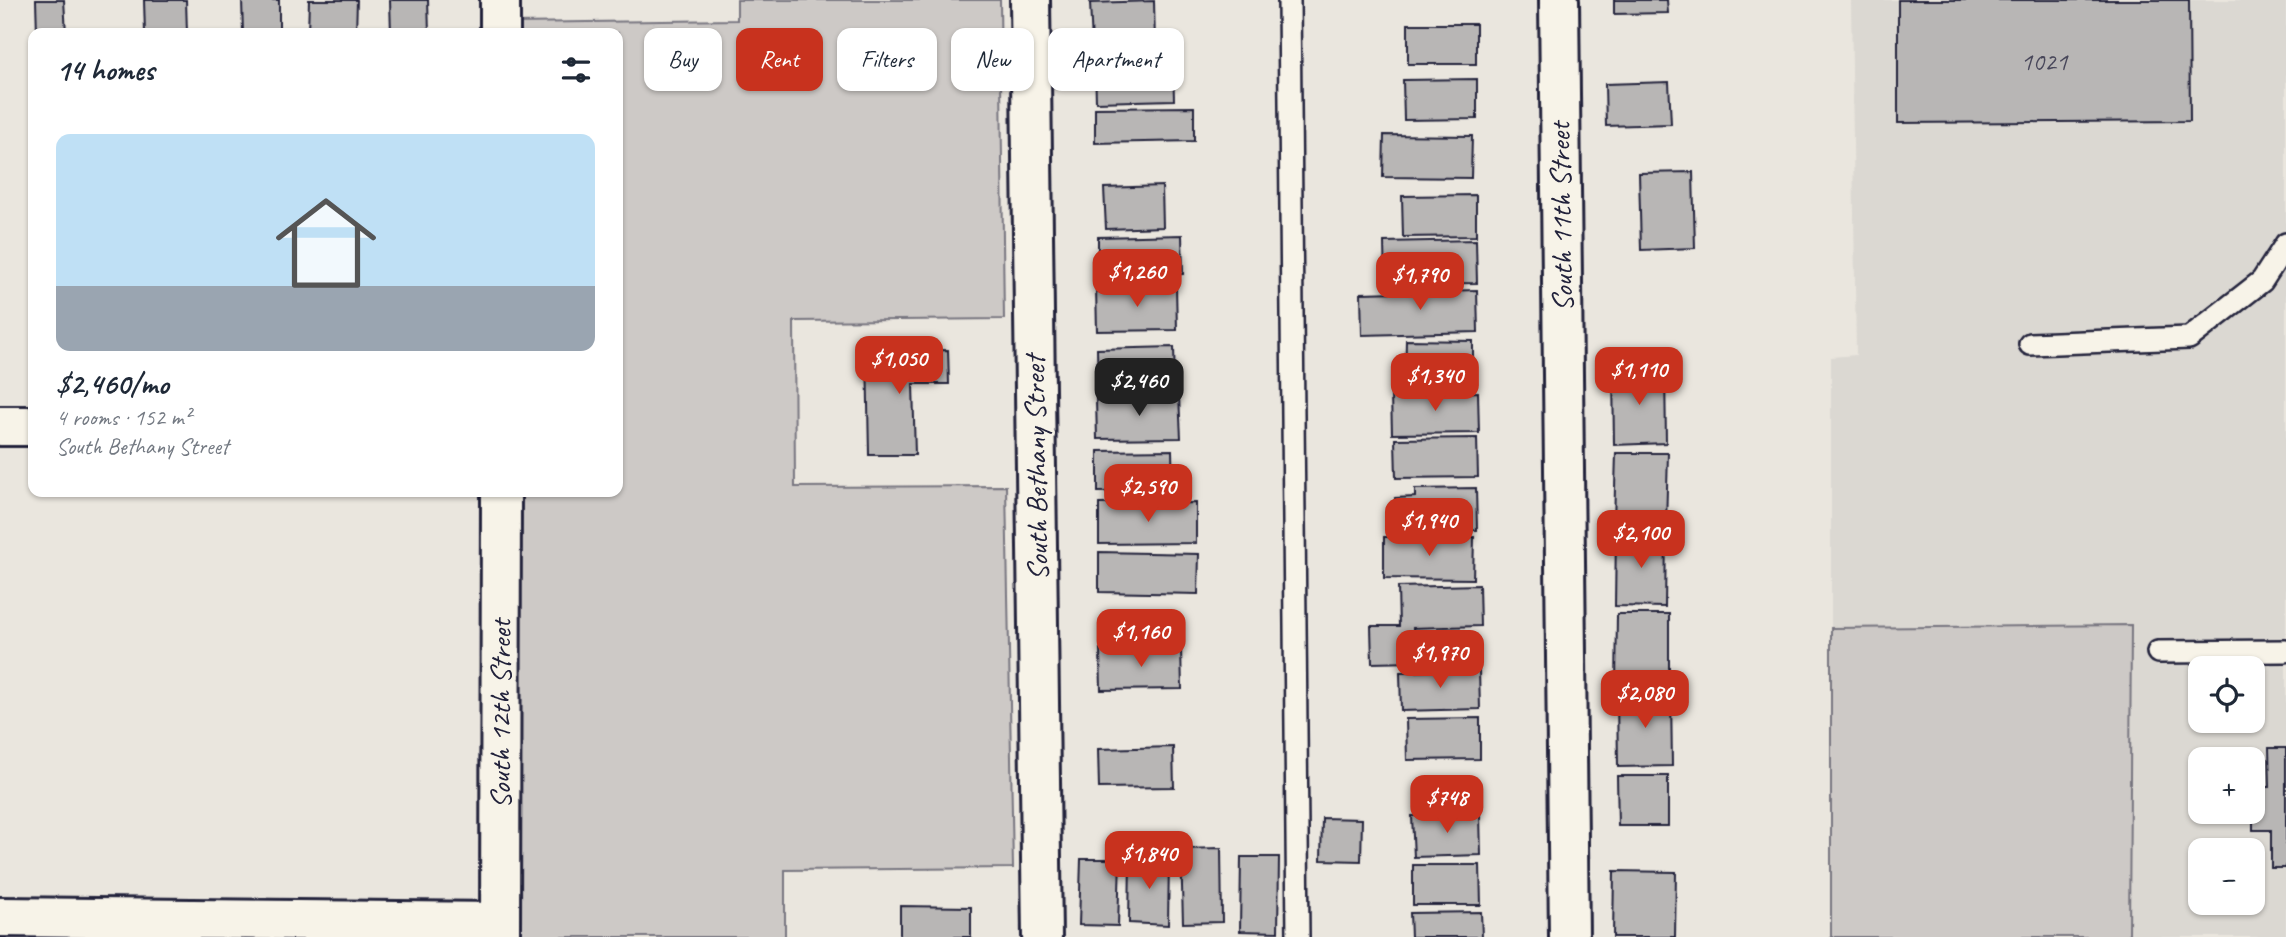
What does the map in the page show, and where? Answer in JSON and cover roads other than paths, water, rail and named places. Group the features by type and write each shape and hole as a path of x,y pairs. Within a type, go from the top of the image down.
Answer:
{"street":[{"path":"500,0 500,28"},
{"name":"South Bethany Street","path":"1030,0 1042,937"},
{"name":"South 11th Street","path":"1559,0 1569,937"},
{"path":"0,426 28,426"},
{"name":"South 12th Street","path":"500,930 501,497"},
{"path":"0,917 500,930"}],"lane":[{"path":"1289,0 1298,937"},
{"path":"2029,344 2189,338 2262,281 2286,244"},
{"path":"2158,652 2286,651"}]}
